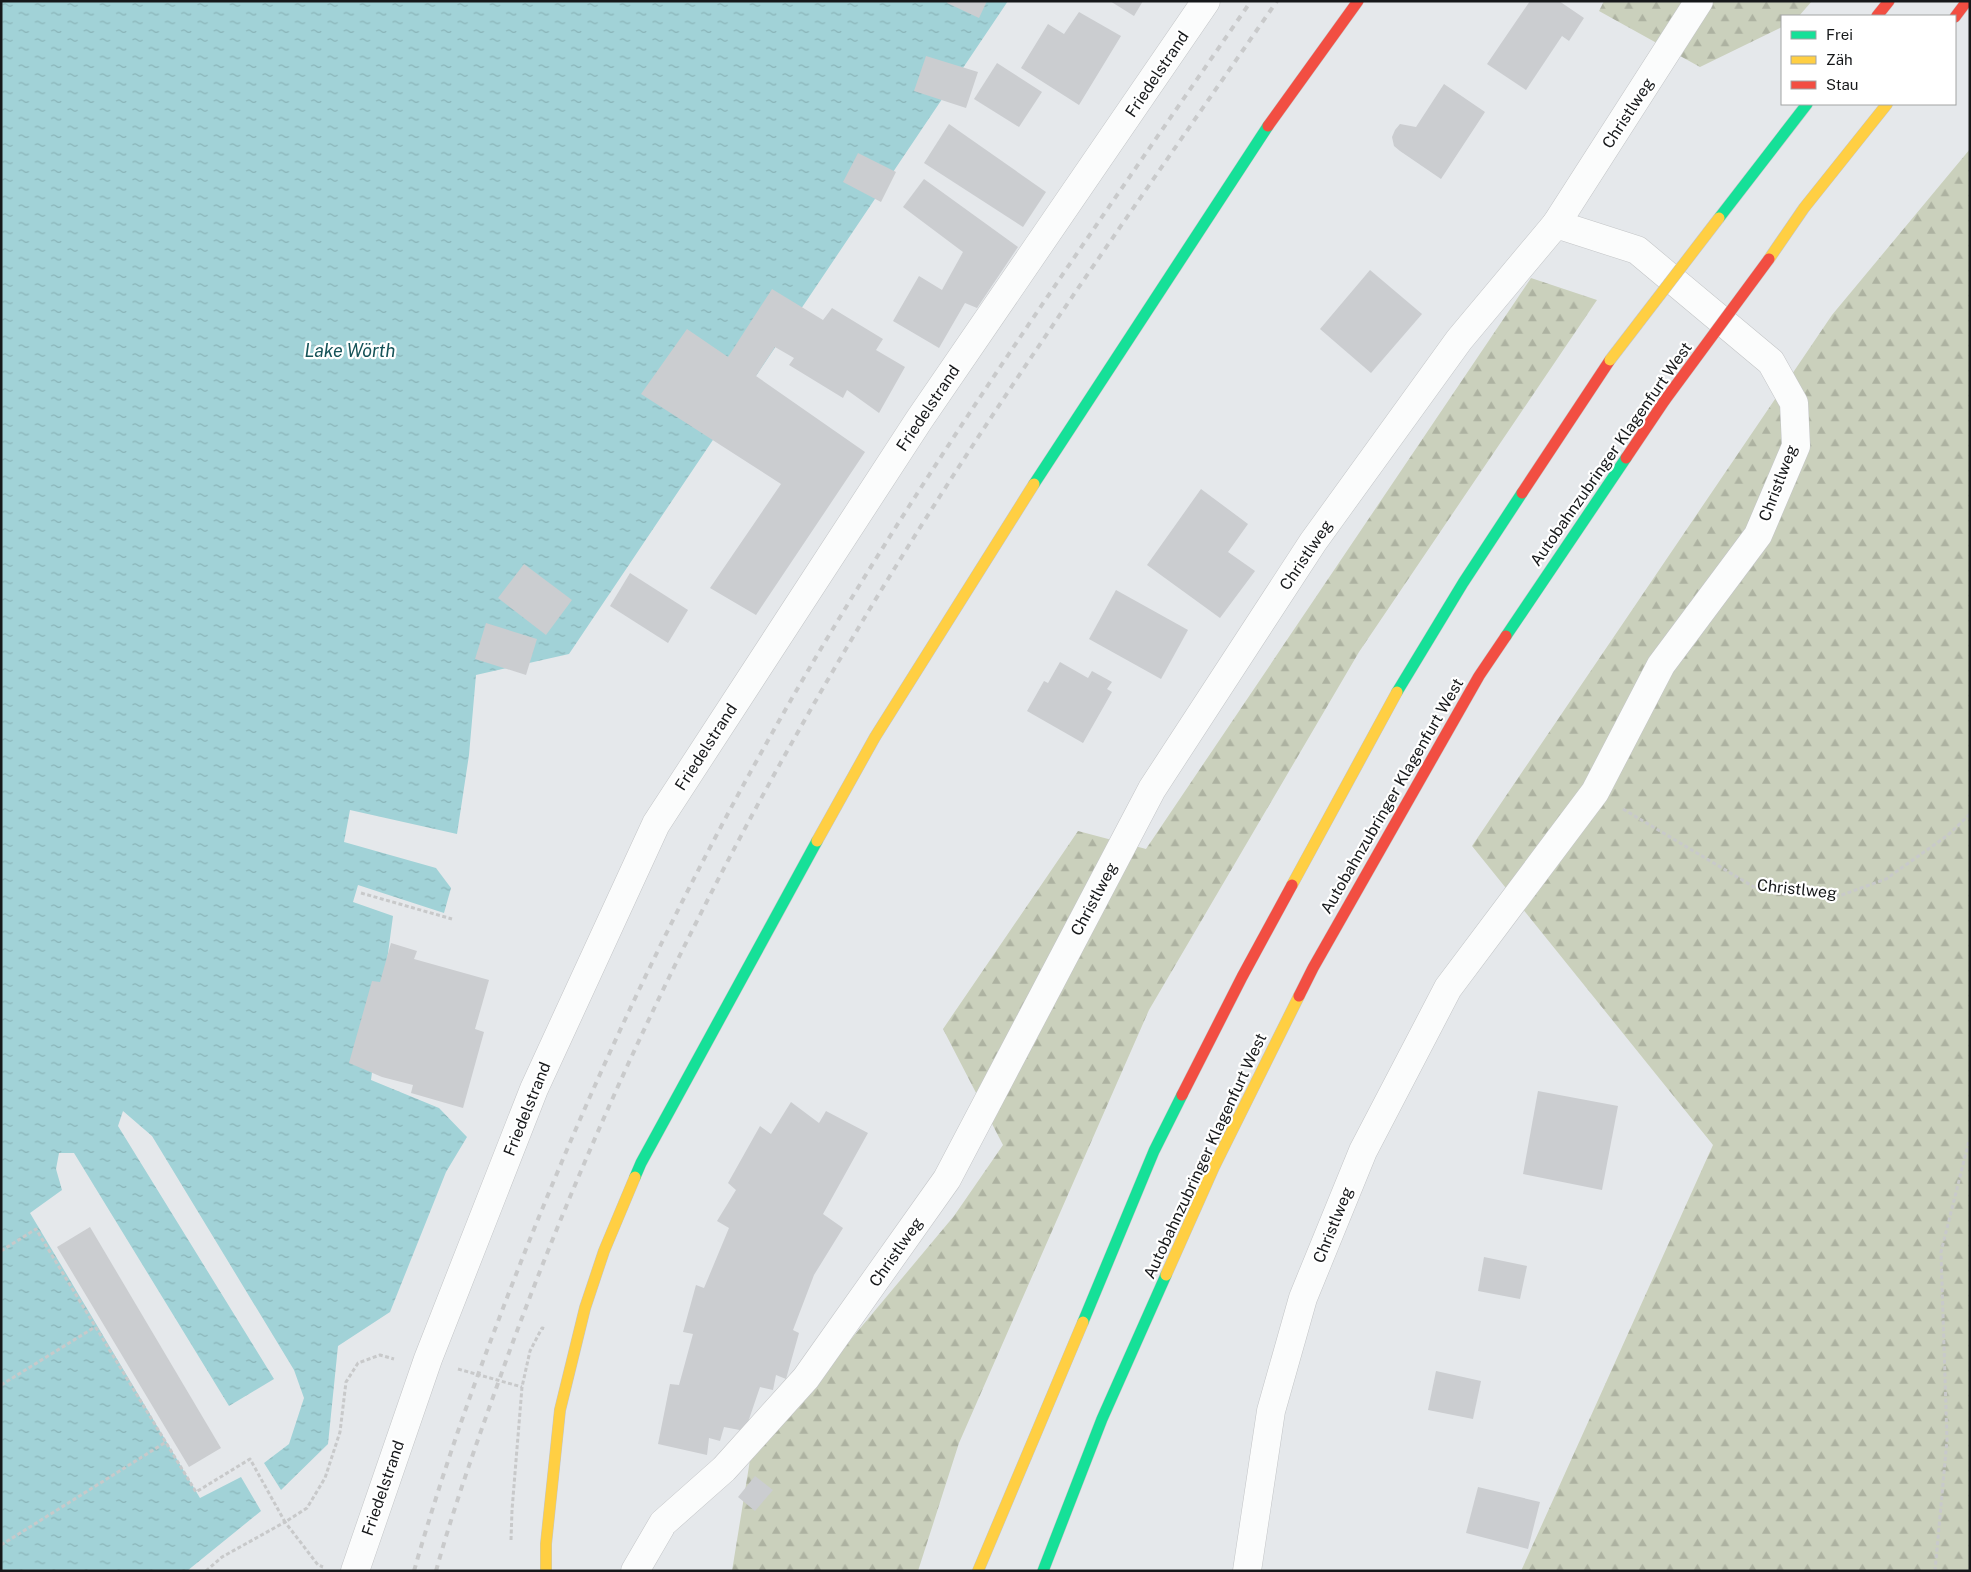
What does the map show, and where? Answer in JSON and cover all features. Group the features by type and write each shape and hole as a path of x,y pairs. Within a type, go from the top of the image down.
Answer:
{"main road":[{"path":"546,1571 546,1544 562,1401 585,1308 601,1260 641,1163 874,737 1256,143 1358,1"},
{"path":"1878,15 1889,1"},
{"path":"1956,16 1968,1"},
{"path":"978,1571 1154,1151 1242,977 1380,721 1463,583 1610,360 1806,105"},
{"name":"Autobahnzubringer Klagenfurt West","path":"1043,1571 1102,1419 1214,1166 1313,968 1479,676 1665,400 1770,259 1804,208 1886,105"}],"street":[{"name":"Friedelstrand","path":"355,1571 428,1359 534,1089 656,824 919,420 1206,1"},
{"name":"Christlweg","path":"635,1571 663,1523 724,1469 806,1378 947,1179 1152,789 1313,542 1459,340 1556,224 1700,1"},
{"name":"Christlweg","path":"1247,1571 1271,1411 1303,1298 1363,1151 1448,988 1595,792 1661,665 1758,535 1796,446 1794,403 1771,362 1637,250 1556,224"}],"path":[{"name":"Christlweg","path":"1595,792 1754,887 1839,896 1886,879 1948,835 1970,814"},
{"path":"361,893 452,919"},
{"path":"1935,1571 1947,1440 1942,1252 1970,1136"},
{"path":"1,1251 36,1229 196,1492 250,1459 285,1522 318,1565 328,1571"},
{"path":"1,1386 95,1327"},
{"path":"206,1571 222,1557 307,1508 325,1478 340,1432 346,1382 358,1363 380,1355 410,1363 428,1359"},
{"path":"459,1370 522,1387 511,1545"},
{"path":"1,1546 166,1442"}],"green space":[{"path":"1604,1 1812,1 1800,15 1781,15 1781,27 1700,67 1599,11"},
{"path":"1970,149 1970,1571 1521,1571 1713,1145 1472,846 1832,315"},
{"path":"1531,278 1597,300 1359,652 1149,1010 959,1443 918,1571 732,1571 750,1460 954,1216 1003,1145 943,1029 1078,831 1146,849"}],"water":[{"name":"Lake Wörth","path":"1,1 1008,1 569,654 476,675 469,755 457,834 350,810 344,842 436,868 451,888 444,913 358,885 353,902 393,916 371,1080 439,1108 467,1137 446,1172 390,1312 338,1346 328,1444 281,1490 264,1463 289,1444 304,1398 294,1370 152,1136 123,1111 118,1126 274,1379 229,1406 74,1153 59,1153 56,1169 62,1190 30,1213 200,1498 241,1477 261,1511 187,1571 1,1571"}],"building":[{"path":"947,1 987,1 979,18 947,3"},
{"path":"1110,1 1143,1 1134,16"},
{"path":"1530,1 1559,1 1584,18 1569,41 1562,36 1526,90 1487,64"},
{"path":"1079,12 1121,36 1079,105 1021,68 1048,24 1064,34"},
{"path":"926,56 978,72 966,108 914,91"},
{"path":"997,63 1042,92 1019,127 974,99"},
{"path":"1444,84 1485,112 1441,179 1394,146 1392,137 1400,124 1416,127"},
{"path":"949,124 1046,192 1023,227 924,163"},
{"path":"858,153 896,172 881,202 843,182"},
{"path":"924,179 1018,247 977,308 965,303 939,348 893,321 919,276 942,290 963,252 903,207"},
{"path":"1370,270 1422,314 1371,373 1320,329"},
{"path":"772,289 823,320 832,308 883,339 876,350 905,367 879,413 847,390 843,398 789,365 794,358 775,347 756,376 865,452 756,615 710,588 781,484 641,394 687,329 728,357"},
{"path":"1201,489 1248,524 1228,552 1255,571 1220,618 1147,565"},
{"path":"524,564 572,600 546,635 498,598"},
{"path":"630,573 688,610 668,643 610,606"},
{"path":"1116,590 1188,630 1161,679 1089,639"},
{"path":"486,623 537,639 526,675 475,659"},
{"path":"1060,662 1088,678 1092,671 1112,682 1107,689 1112,692 1083,743 1027,711 1044,681 1048,683"},
{"path":"391,943 417,951 414,959 489,980 475,1029 484,1032 463,1108 411,1093 413,1085 382,1077 349,1063 372,981 380,982"},
{"path":"1538,1091 1618,1106 1602,1190 1523,1174"},
{"path":"791,1102 819,1123 826,1111 868,1133 823,1214 843,1228 814,1275 793,1330 799,1333 786,1379 776,1375 773,1390 760,1387 745,1431 724,1427 720,1441 709,1438 707,1455 658,1444 670,1384 679,1385 693,1334 683,1332 696,1285 704,1288 729,1228 717,1221 736,1190 728,1183 760,1126 771,1134"},
{"path":"90,1227 221,1448 189,1467 57,1247"},
{"path":"1484,1257 1527,1266 1520,1299 1478,1291"},
{"path":"1436,1371 1481,1381 1473,1419 1428,1410"},
{"path":"755,1476 773,1490 755,1511 738,1497"},
{"path":"1478,1487 1540,1502 1528,1549 1466,1533"}],"railway":[{"path":"414,1571 474,1385 532,1233 609,1053 694,878 740,791 787,706 837,622 936,464 1092,231 1251,1"},
{"path":"436,1571 461,1490 507,1358 581,1172 663,990 754,811 853,637 954,475 1059,316 1277,1"}],"traffic: fast":[{"path":"1719,218 1806,105"},
{"path":"1034,484 1268,126"},
{"path":"1506,636 1626,458"},
{"path":"1397,692 1463,583 1522,493"},
{"path":"635,1177 817,841"},
{"path":"1083,1322 1154,1151 1182,1095"},
{"path":"1043,1571 1102,1419 1166,1275"}],"traffic: slow":[{"path":"1769,259 1804,208 1886,105"},
{"path":"1610,360 1719,218"},
{"path":"817,841 875,737 1034,484"},
{"path":"1292,885 1397,692"},
{"path":"1166,1275 1214,1167 1299,996"},
{"path":"546,1571 546,1544 560,1410 585,1308 604,1251 635,1177"},
{"path":"978,1571 1083,1322"}],"traffic: jam":[{"path":"1268,126 1358,1"},
{"path":"1878,15 1889,1"},
{"path":"1956,16 1967,1"},
{"path":"1665,400 1769,259"},
{"path":"1522,493 1610,360"},
{"path":"1626,458 1665,400"},
{"path":"1299,996 1313,968 1479,676 1506,636"},
{"path":"1182,1095 1242,977 1292,885"}]}
